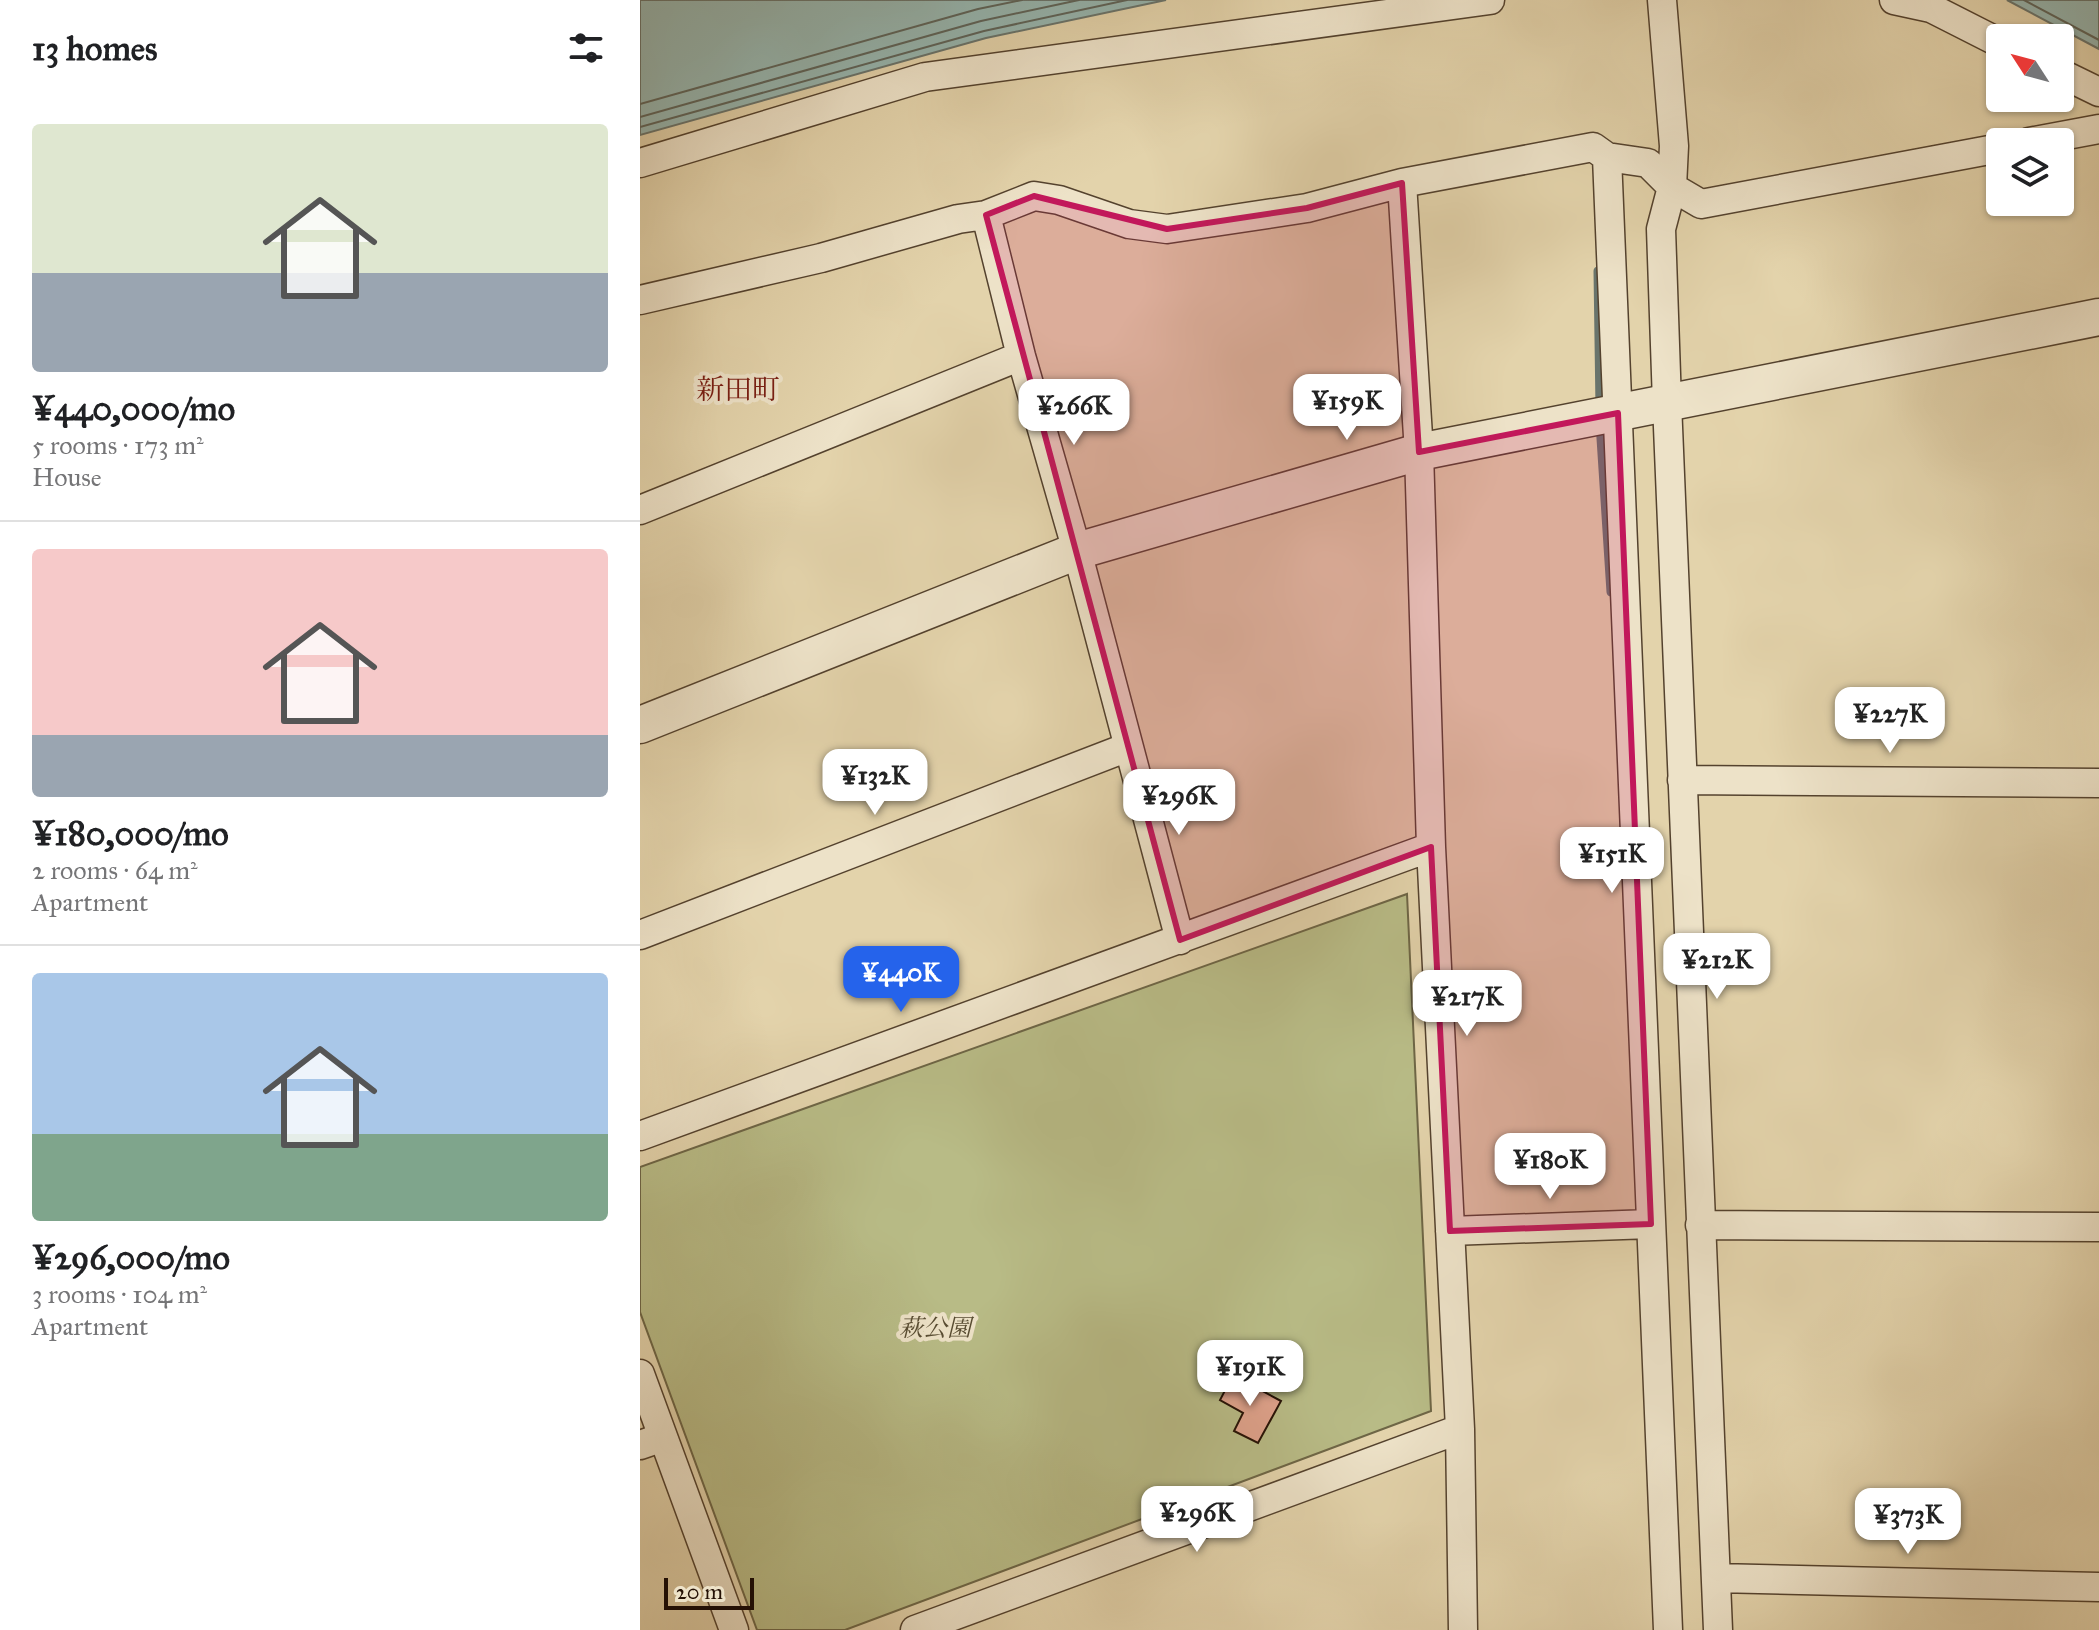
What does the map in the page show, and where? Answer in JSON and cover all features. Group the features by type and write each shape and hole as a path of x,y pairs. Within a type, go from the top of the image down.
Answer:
{"street":[{"path":"640,163 925,77 1490,0"},
{"path":"1662,0 1674,146 1672,187 1661,229 1718,1630"},
{"path":"1894,0 1931,8 1986,36"},
{"path":"2074,80 2099,92"},
{"path":"2074,134 2099,129"},
{"path":"640,300 821,258 958,219 986,215 1034,196 1059,200 1129,224 1167,229 1307,208 1402,183 1593,147 1607,157 1648,163 1672,187 1701,204 1986,151"},
{"path":"1607,157 1668,1630"},
{"path":"1402,183 1419,452 1431,847 1460,1429 1463,1630"},
{"path":"986,215 1021,356 1077,551 1180,940"},
{"path":"640,725 1077,551 1419,452 2099,317"},
{"path":"640,510 1021,356"},
{"path":"640,935 1128,747"},
{"path":"1682,780 2099,783"},
{"path":"640,1136 1431,847"},
{"path":"1450,1231 1651,1224"},
{"path":"1700,1225 2099,1227"},
{"path":"640,1374 652,1441 734,1630"},
{"path":"915,1630 1460,1429"},
{"path":"1716,1578 2099,1587"}],"highlighted area":[{"path":"1402,183 1419,452 1618,413 1651,1224 1450,1231 1431,847 1180,940 986,215 1034,196 1167,229 1307,208"}],"green space":[{"name":"萩公園","path":"1407,894 1431,1411 845,1630 757,1630 640,1312 640,1167"}],"water":[{"path":"640,0 1166,0 986,38 640,135"},
{"path":"2007,0 2099,0 2099,49 2074,36 2074,24 2052,24"}],"building":[{"path":"1233,1375 1281,1401 1258,1443 1234,1431 1243,1413 1220,1400"}],"waterway":[{"path":"1598,271 1600,408"},
{"path":"1600,423 1611,592"}],"district":[{"name":"新田町","path":"738,389"}]}
